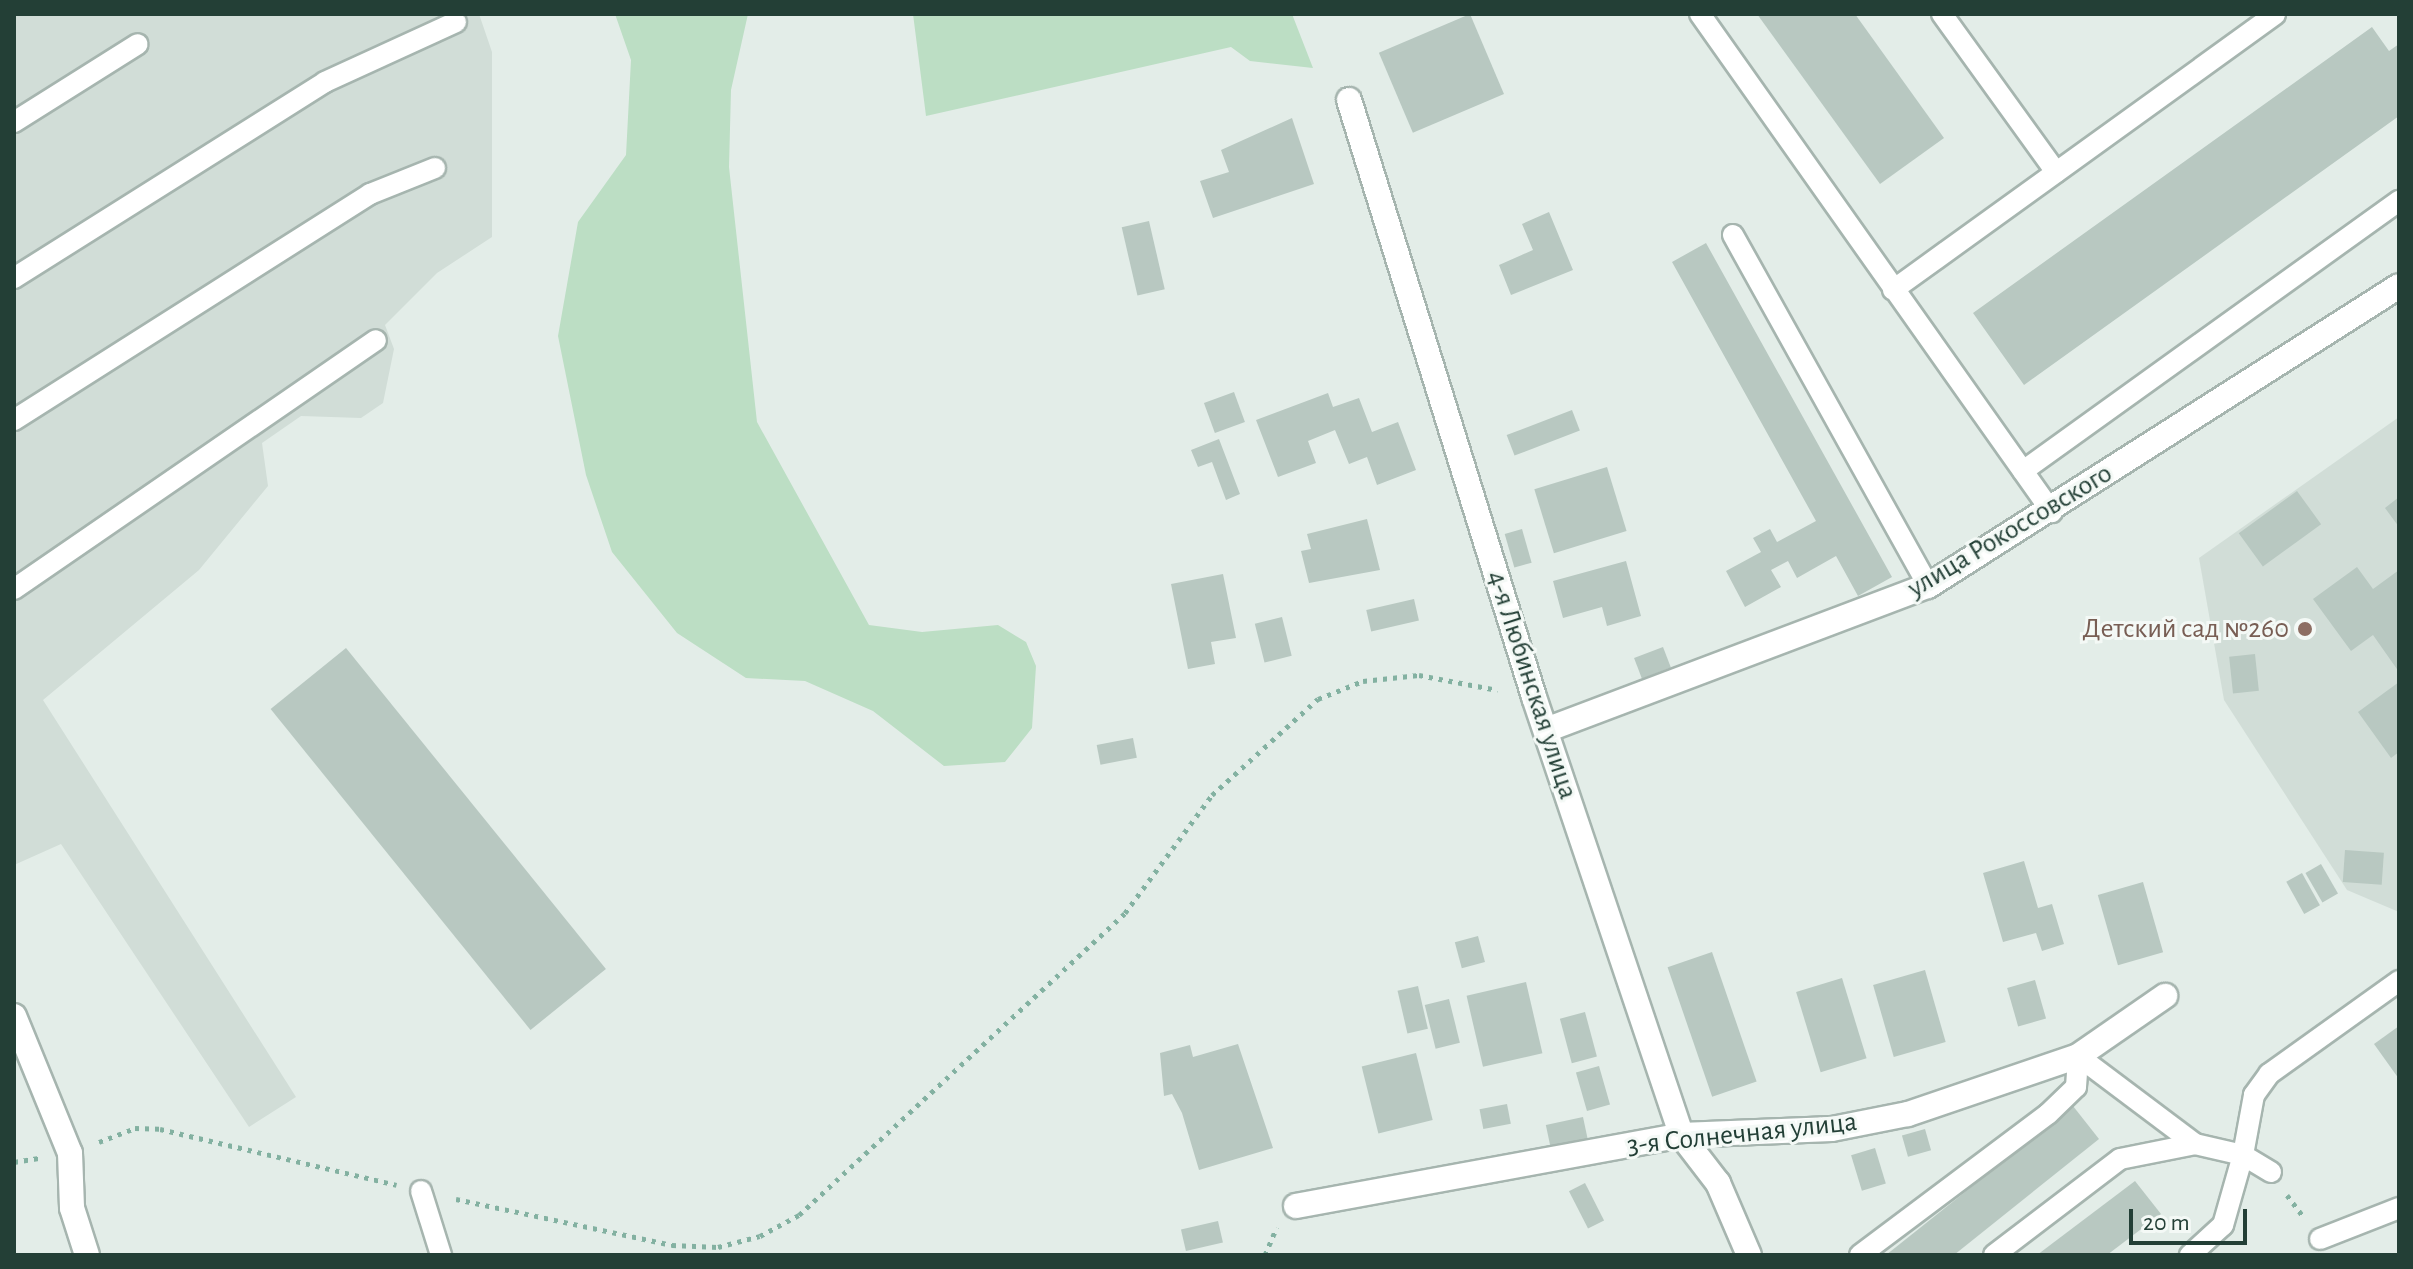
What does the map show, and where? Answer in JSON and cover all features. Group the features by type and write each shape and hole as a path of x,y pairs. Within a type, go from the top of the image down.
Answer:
{"street":[{"name":"4-я Любинская улица","path":"1349,100 1534,697 1681,1135 1718,1183 1749,1255"},
{"name":"улица Рокоссовского","path":"1546,730 1928,586 2052,512 2399,286"},
{"name":"3-я Солнечная улица","path":"1296,1206 1681,1135 1788,1132 1878,1120 2078,1056 2165,996"},
{"path":"14,1016 70,1153 72,1208 87,1255"}],"lane":[{"path":"1700,14 2052,512"},
{"path":"1942,14 2056,172"},
{"path":"1893,290 2275,14"},
{"path":"14,278 325,82 456,22"},
{"path":"14,122 138,44"},
{"path":"14,420 370,194 435,168"},
{"path":"2023,471 2399,201"},
{"path":"1733,235 1928,586"},
{"path":"14,589 376,340"},
{"path":"2190,1255 2223,1225 2243,1155 2254,1095 2269,1074 2399,981"},
{"path":"2078,1056 2195,1144 2243,1155 2271,1172"},
{"path":"1860,1255 2048,1114 2076,1087 2078,1056"},
{"path":"1994,1255 2120,1159 2195,1144"},
{"path":"421,1191 441,1255"},
{"path":"2320,1239 2399,1208"}],"path":[{"path":"70,1153 135,1128 160,1129 421,1191 672,1245 718,1247 760,1236 799,1215 1103,934 1212,795 1318,699 1363,681 1419,675 1534,697"}],"shaded area":[{"path":"14,14 479,14 492,52 492,237 437,273 385,325 394,349 383,403 361,418 301,416 262,443 268,486 199,570 43,700 296,1097 249,1127 61,844 14,865"},
{"name":"Детский сад №260","path":"2399,417 2399,912 2347,890 2224,700 2199,558"}],"green space":[{"path":"615,14 748,14 731,90 729,167 757,422 869,625 922,632 998,625 1026,642 1036,666 1032,728 1005,762 944,766 873,711 805,681 746,678 677,633 612,552 586,475 558,336 578,222 626,155 631,60"},
{"path":"913,14 1292,14 1313,68 1250,61 1231,47 926,116"}],"building":[{"path":"1470,14 1504,94 1413,133 1379,53"},
{"path":"1757,14 1855,14 1944,138 1880,184"},
{"path":"2372,27 2389,51 2399,44 2399,116 2024,385 1973,313"},
{"path":"1292,118 1314,184 1213,218 1200,181 1229,172 1221,150"},
{"path":"1549,212 1573,270 1511,295 1499,265 1533,250 1522,224"},
{"path":"1149,221 1165,289 1137,296 1122,227"},
{"path":"1706,243 1892,577 1858,596 1836,556 1797,578 1788,561 1771,570 1781,587 1745,607 1726,571 1761,552 1753,538 1770,529 1777,542 1816,521 1672,262"},
{"path":"1234,392 1245,422 1215,433 1204,403"},
{"path":"1328,393 1333,407 1359,398 1372,432 1398,422 1416,470 1377,485 1367,457 1349,464 1335,430 1308,441 1316,463 1278,477 1256,420"},
{"path":"1572,410 1580,431 1515,456 1507,435"},
{"path":"1219,439 1240,494 1226,500 1212,462 1198,467 1191,450"},
{"path":"1607,467 1627,531 1554,553 1534,489"},
{"path":"2297,491 2321,524 2263,566 2239,533"},
{"path":"2399,497 2399,527 2385,508"},
{"path":"1367,519 1380,570 1309,583 1301,551 1311,549 1307,534"},
{"path":"1522,529 1532,563 1514,568 1505,534"},
{"path":"1626,561 1641,616 1607,626 1602,607 1563,618 1553,581"},
{"path":"2357,567 2373,589 2399,570 2399,672 2373,635 2351,651 2313,599"},
{"path":"1223,574 1236,638 1211,642 1215,664 1188,669 1171,584"},
{"path":"1414,599 1419,620 1371,631 1366,610"},
{"path":"1282,617 1292,656 1265,663 1255,624"},
{"path":"1663,647 1671,668 1642,679 1634,658"},
{"path":"346,648 606,969 531,1030 271,709"},
{"path":"2255,654 2259,691 2233,694 2229,657"},
{"path":"2399,682 2399,752 2391,758 2358,712"},
{"path":"1133,738 1137,758 1100,765 1097,745"},
{"path":"2345,850 2384,853 2382,885 2343,882"},
{"path":"2024,861 2038,908 2052,904 2064,944 2042,951 2036,933 2003,942 1983,873"},
{"path":"2321,864 2338,893 2322,902 2305,873"},
{"path":"2302,873 2320,905 2304,914 2286,882"},
{"path":"2143,882 2163,952 2118,965 2098,895"},
{"path":"1478,936 1485,962 1462,968 1455,942"},
{"path":"1712,952 1757,1082 1712,1097 1668,967"},
{"path":"1925,970 1946,1042 1894,1057 1873,985"},
{"path":"1842,978 1867,1058 1821,1072 1796,992"},
{"path":"2035,980 2046,1018 2018,1026 2007,988"},
{"path":"1526,982 1542,1053 1483,1067 1467,996"},
{"path":"1418,986 1428,1029 1407,1034 1398,991"},
{"path":"1449,999 1460,1043 1436,1049 1425,1005"},
{"path":"1585,1012 1597,1056 1572,1063 1560,1019"},
{"path":"2399,1026 2399,1079 2374,1044"},
{"path":"1238,1044 1273,1148 1199,1170 1182,1113 1172,1094 1164,1096 1160,1053 1190,1045 1193,1057"},
{"path":"1416,1053 1433,1120 1378,1133 1362,1067"},
{"path":"1599,1066 1610,1104 1587,1111 1576,1073"},
{"path":"1507,1104 1511,1124 1483,1129 1480,1109"},
{"path":"2073,1106 2099,1139 1954,1255 1886,1255"},
{"path":"1583,1117 1588,1140 1551,1148 1546,1125"},
{"path":"1925,1129 1931,1150 1908,1157 1902,1136"},
{"path":"1875,1148 1886,1183 1862,1191 1851,1155"},
{"path":"2135,1181 2161,1214 2107,1255 2037,1255"},
{"path":"1585,1183 1604,1220 1588,1229 1569,1191"},
{"path":"1218,1221 1223,1242 1186,1251 1181,1230"}],"place":[{"name":"Детский сад №260","path":"2305,629"}]}
